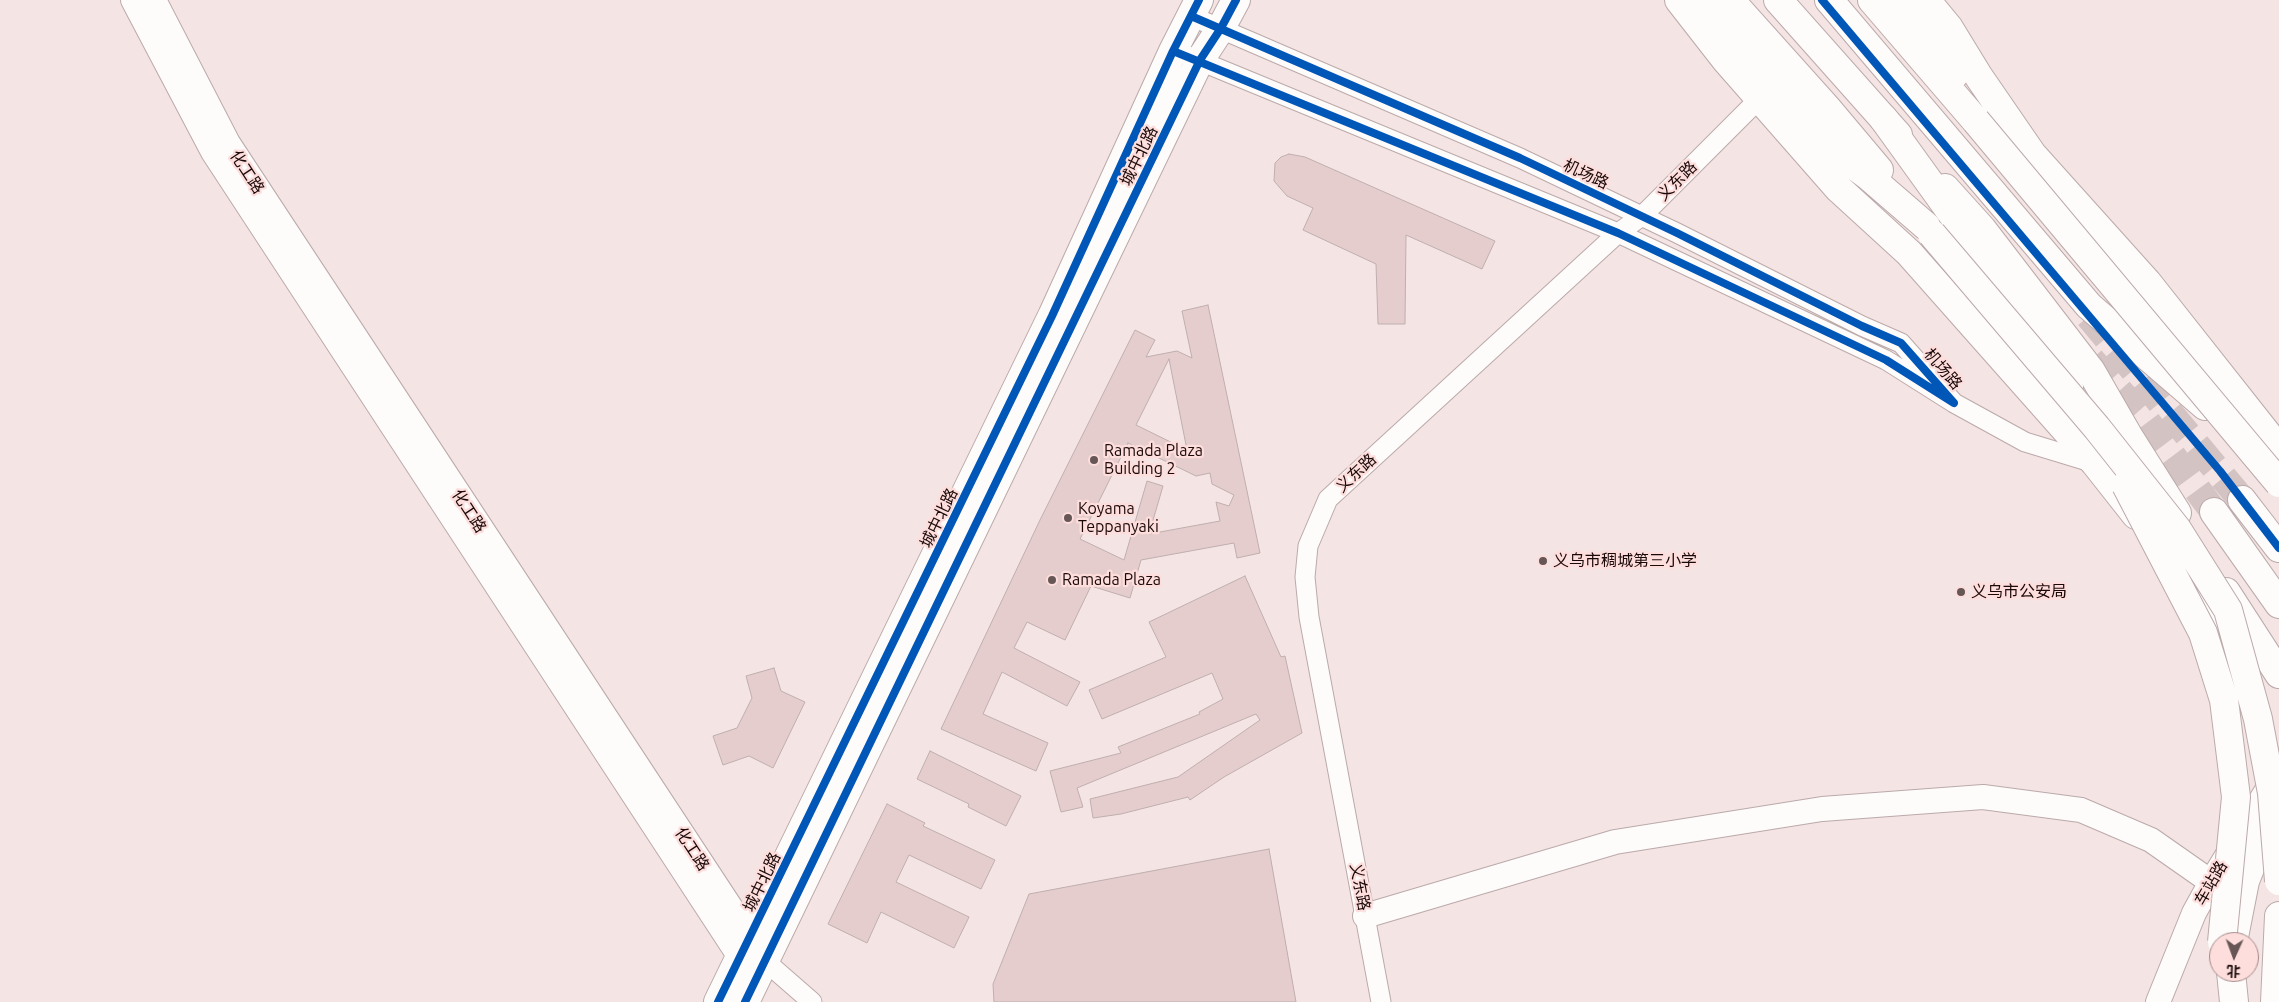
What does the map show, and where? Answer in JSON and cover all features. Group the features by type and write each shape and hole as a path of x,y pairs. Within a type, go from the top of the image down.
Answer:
{"main road":[{"name":"城中北路","path":"718,1002 752,968 1200,60 1221,28 1236,0"},
{"path":"1679,0 1707,37 1839,189 1909,253 2095,463 2202,600 2257,690 2279,752"},
{"path":"1701,0 1823,142 1867,175 1929,230"},
{"path":"1730,0 1826,107 2097,428 2177,529 2228,610 2258,719 2267,765 2272,793 2279,881"},
{"path":"1778,0 1982,229 2091,371 2129,437 2279,674"},
{"path":"1829,0 2089,306 2279,469"},
{"path":"1872,0 2279,469"},
{"path":"1900,0 1929,35 1950,68 1976,121"},
{"path":"1926,0 1949,28 1979,78 2032,154 2147,282 2279,469"},
{"name":"城中北路","path":"752,968 1173,51 1195,8"},
{"path":"1883,118 2048,347 2101,448 2189,583"},
{"path":"2097,428 2203,633 2224,700 2236,797 2223,932"},
{"path":"2242,500 2279,548"},
{"path":"2214,512 2279,604"},
{"path":"2235,932 2245,881 2269,821 2279,806"},
{"path":"2276,1002 2279,916"},
{"path":"2219,1002 2220,982"},
{"path":"2232,982 2234,1002"}],"street":[{"name":"化工路","path":"133,0 213,152 752,968 812,1002"},
{"name":"化工路","path":"154,0 228,143 752,968"},
{"name":"机场路","path":"1195,8 1221,28 1520,158 1642,216 1862,326 1902,343 1954,402"},
{"name":"机场路","path":"1173,51 1200,60 1618,233 1886,360 1954,402"},
{"name":"义东路","path":"1382,1002 1310,617 1305,576 1308,546 1328,499 1618,233 1642,216 1760,98"},
{"path":"1954,402 2025,442 2095,463"},
{"name":"车站路","path":"2158,1002 2194,913 2279,771"},
{"path":"1365,916 1615,842 1822,809 1982,797 2081,810 2151,840 2211,882"}],"building":[{"path":"1289,154 1305,157 1495,241 1482,269 1406,235 1405,324 1378,324 1376,264 1303,230 1313,208 1287,196 1274,181 1275,163 1281,157"},
{"path":"1208,305 1260,553 1237,558 1234,543 1141,560 1130,598 1091,586 1065,640 1027,622 1014,648 1080,682 1067,706 1002,672 983,714 1048,743 1036,771 941,729 1040,520 1135,330 1155,340 1146,357 1177,351 1192,358 1182,311","holes":["1169,359 1187,450 1136,425","1128,443 1196,476 1210,473 1212,484 1234,495 1229,506 1216,502 1220,521 1149,534 1163,486 1147,481 1124,560 1080,539"]},
{"path":"1245,576 1281,657 1285,656 1302,733 1224,777 1190,800 1188,797 1121,814 1093,818 1090,799 1178,777 1260,720 1256,714 1077,788 1083,807 1061,812 1050,771 1121,753 1118,747 1200,714 1199,712 1223,699 1212,673 1102,719 1089,690 1166,657 1149,622"},
{"path":"774,668 781,691 805,702 773,768 749,756 723,765 713,736 737,728 752,698 746,676"},
{"path":"930,751 1021,796 1006,826 968,807 969,804 917,779"},
{"path":"887,804 925,823 923,826 995,860 981,889 909,855 896,882 969,917 954,948 881,912 867,943 828,924"},
{"path":"1269,849 1296,1002 994,1002 993,984 1029,894"}],"tunnel":[{"path":"2089,316 2242,500"},
{"path":"2091,360 2147,422 2214,512"}],"cycle path":[{"path":"718,1002 1052,316 1173,51 1199,0"},
{"path":"745,1002 1200,60 1221,28 1236,0"},
{"path":"1822,0 2220,471 2279,548"},
{"path":"1173,51 1618,233 1886,360 1954,403 1901,343 1862,326 1677,233 1520,158 1191,16"}],"place":[{"name":"Ramada Plaza Building 2","path":"1094,460"},
{"name":"Koyama Teppanyaki","path":"1068,518"},
{"name":"义乌市稠城第三小学","path":"1543,561"},
{"name":"Ramada Plaza","path":"1052,580"},
{"name":"义乌市公安局","path":"1961,592"}]}
